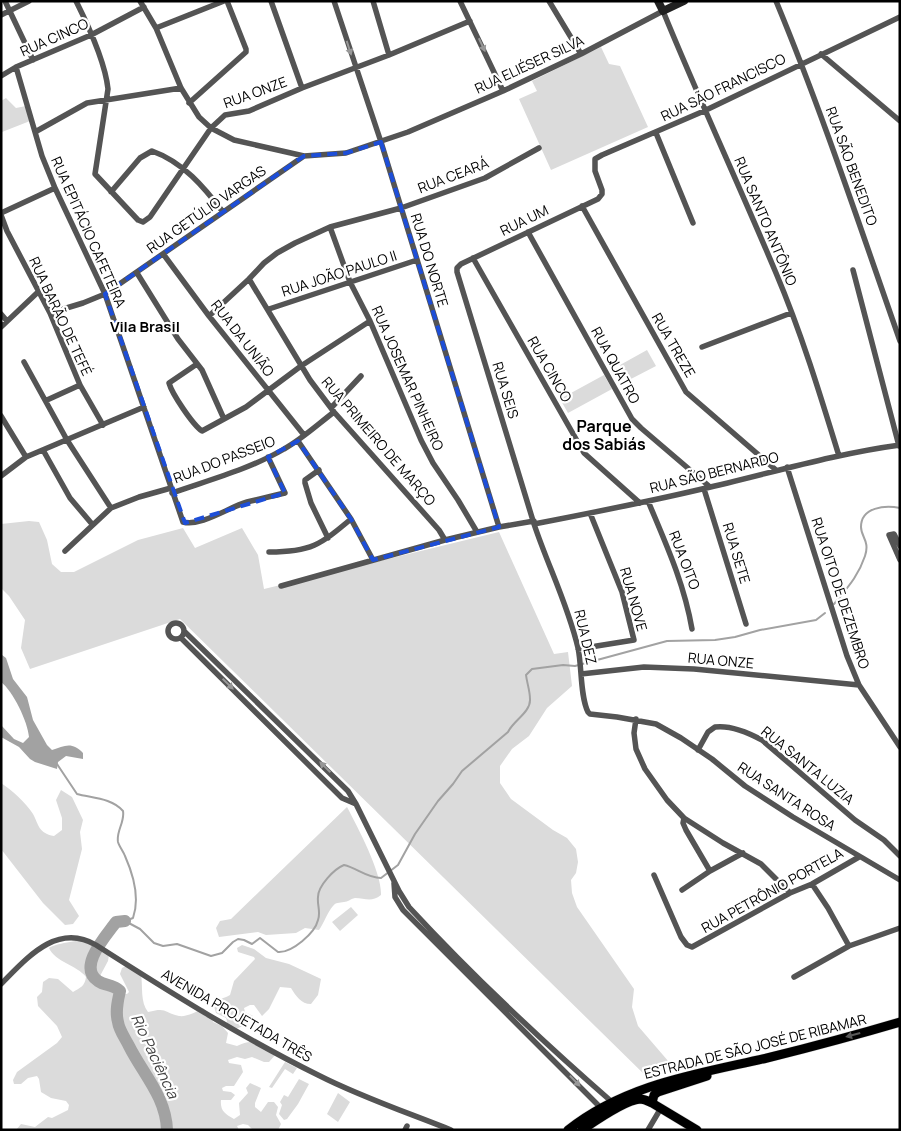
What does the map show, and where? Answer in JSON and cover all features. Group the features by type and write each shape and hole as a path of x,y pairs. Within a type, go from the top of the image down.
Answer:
{"main road":[{"name":"ESTRADA DE SÃO JOSÉ DE RIBAMAR","path":"568,1130 612,1102 653,1085 687,1075 767,1058 900,1022"},
{"path":"696,1130 652,1103 654,1095 665,1088 767,1058"},
{"name":"ESTRADA DE SÃO JOSÉ DE RIBAMAR","path":"582,1130 633,1100 645,1099 652,1103"}],"street":[{"path":"5,1 33,60"},
{"path":"1,15 29,1"},
{"path":"76,1 107,77 108,100 95,174 111,192 140,158 148,152 155,152 184,169 204,188 223,212"},
{"path":"156,28 226,1 246,52 189,103"},
{"path":"271,1 302,88"},
{"name":"RUA DO NORTE","path":"334,1 382,142 499,527"},
{"path":"372,1 389,55"},
{"path":"460,1 503,90"},
{"path":"549,1 581,54"},
{"name":"RUA SANTO ANTÔNIO","path":"658,1 777,274 820,392 839,456"},
{"name":"RUA ELIÉSER SILVA","path":"382,142 433,122 581,54 684,1"},
{"name":"RUA SÃO BENEDITO","path":"776,1 802,63 900,341"},
{"path":"142,4 156,28 180,88 199,117 211,128 234,140 304,156 346,153 382,142"},
{"name":"RUA CINCO","path":"1,76 16,67 91,35 142,4"},
{"name":"RUA SÃO FRANCISCO","path":"598,199 602,194 602,190 595,171 595,159 704,110 900,17"},
{"name":"RUA ONZE","path":"111,192 138,220 143,222 150,217 211,128 225,115 242,113 389,55 470,20"},
{"path":"821,54 900,120"},
{"name":"RUA EPITÁCIO CAFETEIRA","path":"16,67 42,156 105,294 181,519 185,523 191,523 246,502 286,493 268,458"},
{"path":"35,132 87,103 180,88"},
{"path":"656,132 693,223"},
{"name":"RUA CEARÁ","path":"209,316 277,253 330,227 401,208 485,178 539,148"},
{"name":"RUA GETÚLIO VARGAS","path":"50,313 105,294 304,156"},
{"path":"1,214 55,188"},
{"name":"RUA UM","path":"461,264 598,199"},
{"name":"RUA TREZE","path":"582,206 686,392 776,470"},
{"name":"RUA BARÃO DE TEFÉ","path":"1,214 50,313 80,385 103,425"},
{"name":"RUA JOSEMAR PINHEIRO","path":"330,227 350,282 370,321 421,440 433,463 477,532"},
{"name":"RUA QUATRO","path":"528,232 632,419 707,488"},
{"name":"RUA DA UNIÃO","path":"164,254 209,316 304,435"},
{"name":"RUA CINCO","path":"473,258 584,452 640,503"},
{"name":"RUA JOÃO PAULO II","path":"269,309 417,260"},
{"name":"RUA SEIS","path":"461,264 456,272 534,522"},
{"path":"853,270 899,446"},
{"path":"137,273 178,339 197,364 224,419"},
{"name":"RUA PRIMEIRO DE MARÇO","path":"249,279 269,309 301,366 332,410 439,530 445,540"},
{"path":"1,327 38,292"},
{"path":"702,347 791,313"},
{"path":"1,314 7,321"},
{"path":"892,317 900,314"},
{"path":"197,364 169,383 200,430 204,430 246,407 301,366 370,321"},
{"path":"24,362 47,400 67,440 111,508"},
{"name":"RUA DO PASSEIO","path":"65,551 111,508 139,497 171,490 268,458 304,435 332,410 361,376"},
{"path":"47,400 80,385"},
{"path":"1,476 26,457 144,407"},
{"path":"1,416 26,457"},
{"path":"298,440 351,519 373,560"},
{"name":"RUA SÃO BERNARDO","path":"281,586 445,540 499,527 640,503 787,467 899,446"},
{"path":"43,450 66,492 92,524"},
{"name":"RUA OITO DE DEZEMBRO","path":"787,467 847,656 859,685 900,747"},
{"path":"319,470 306,480 305,483 328,538"},
{"name":"RUA SETE","path":"707,488 746,624"},
{"name":"RUA OITO","path":"648,501 677,570 687,603 692,629"},
{"name":"RUA NOVE","path":"578,649 634,640 622,592 590,513"},
{"path":"270,552 299,551 328,538 351,519"},
{"name":"RUA DEZ","path":"534,522 543,551 568,611 580,658 586,709 590,714 636,719"},
{"path":"900,546 894,534 890,534 889,538 900,560"},
{"path":"356,804 342,798 183,635 339,780 356,804 393,879 410,907 456,959 559,1060 601,1108"},
{"name":"RUA ONZE","path":"581,672 644,667 694,669 859,685"},
{"path":"636,719 634,734 636,749 654,784 667,800 684,818 722,843 762,864 790,892"},
{"name":"RUA SANTA ROSA","path":"636,719 656,724 681,738 745,786 793,817 900,880"},
{"name":"RUA SANTA LUZIA","path":"698,750 708,732 715,727 734,729 762,740 855,820 884,840 900,856"},
{"path":"684,818 686,830 710,871"},
{"path":"682,890 710,871 743,853"},
{"name":"RUA PETRÔNIO PORTELA","path":"654,875 682,937 687,945 692,947 790,892 812,884 859,857"},
{"path":"812,884 849,946"},
{"path":"794,977 849,946 900,928"},
{"name":"AVENIDA PROJETADA TRÊS","path":"1,984 37,950 56,940 76,936 96,945 229,1028 317,1075 359,1094 451,1130"},
{"path":"559,1060 612,1102"},
{"path":"648,1130 661,1108"}],"highlighted area":[{"path":"381,142 499,527 373,560 351,519 298,441 268,457 285,493 185,523 105,294 304,156 346,153"}],"shaded area":[{"path":"601,47 609,64 620,66 648,127 551,170 519,99 537,91 532,81"},
{"path":"6,98 16,108 26,106 30,121 2,132 1,101"},
{"path":"647,350 656,366 629,380 620,365"},
{"path":"604,375 612,389 568,413 560,399"},
{"path":"29,521 39,522 47,540 52,564 61,572 74,572 138,540 183,528 195,548 242,528 258,555 264,589 499,532 554,654 568,652 572,686 547,708 529,736 512,749 500,766 500,783 511,799 567,838 576,849 578,862 576,873 571,880 572,893 577,907 634,989 632,1007 638,1026 675,1069 649,1079 180,619 30,669 21,648 25,620 9,596 1,588 1,524"},
{"path":"2,655 6,658 13,679 27,697 33,720 47,745 52,750 68,745 75,747 83,753 83,759 66,756 58,762 57,769 35,762 19,747 1,737 1,725 14,739 23,743 29,737 26,723 19,707 6,686 1,682"},
{"path":"1,783 27,806 42,831 54,836 62,830 62,818 56,800 61,790 72,797 83,820 80,832 82,849 69,900 79,916 73,924 65,925 43,903 1,849"},
{"path":"347,807 374,863 381,895 371,899 355,898 347,902 335,904 319,930 305,928 296,933 266,935 258,932 219,937 216,928 220,921 231,919"},
{"path":"351,907 358,915 340,931 332,922"},
{"path":"87,940 109,955 100,976 112,988 127,994 129,992 120,974 122,968 126,966 141,974 143,999 148,1012 162,1010 182,1016 203,1008 210,1014 213,1022 222,1026 228,1033 226,1043 237,1046 253,1042 276,1054 269,1062 252,1057 245,1059 237,1057 228,1060 229,1063 241,1065 243,1072 234,1086 222,1088 223,1091 231,1092 235,1095 231,1100 221,1100 221,1107 224,1112 234,1119 240,1115 239,1103 248,1093 246,1088 250,1083 261,1088 255,1107 261,1112 268,1102 274,1102 278,1107 276,1115 281,1124 278,1130 253,1130 248,1125 243,1124 237,1126 239,1130 16,1130 21,1124 35,1127 48,1117 52,1118 68,1110 69,1105 66,1101 51,1098 41,1092 37,1076 28,1078 21,1084 14,1084 13,1080 17,1072 57,1043 62,1037 57,1026 38,1006 37,997 42,992 43,982 49,978 58,979 73,992 85,983 86,977 82,973 56,957 49,948 73,941"},
{"path":"242,945 254,949 266,958 289,964 321,979 318,995 311,1004 307,1004 299,999 291,988 280,987 269,1009 262,1016 254,1005 250,1005 244,1008 245,1012 253,1016 248,1024 231,1031 226,1025 226,1018 216,1013 213,1003 230,995 234,981 255,959 238,952 237,948"},
{"path":"285,1062 297,1068 293,1074 285,1069 272,1088 269,1087"},
{"path":"299,1079 309,1084 298,1104 287,1119 284,1120 279,1114 282,1105 280,1102 284,1095 288,1097"},
{"path":"338,1093 350,1102 338,1122 327,1114"}],"waterway":[{"path":"834,604 856,576 865,556 866,543 861,531 862,520 865,515 869,511 881,507 900,508"},
{"path":"125,921 140,929 154,943 163,946 177,944 211,956 222,953 238,939 252,944 260,938 278,952 290,949 308,936 316,925 319,914 319,893 327,878 336,870 344,865 376,878 381,878 398,865 415,834 462,771 508,732 528,708 530,696 526,675 532,669 563,665 575,666 667,641 715,640 735,637 760,630 816,620 825,613"},
{"name":"Rio Paciência","path":"57,764 77,794 108,801 123,811 118,842 131,870 136,894 133,918 125,921"},
{"name":"Rio Paciência","path":"125,921 116,922 95,951 92,960 92,975 103,984 115,987 120,991 117,1010 120,1028 158,1096 166,1118 167,1130"}],"district":[{"name":"Vila Brasil","path":"145,326"},
{"name":"Parque dos Sabiás","path":"604,435"}]}
